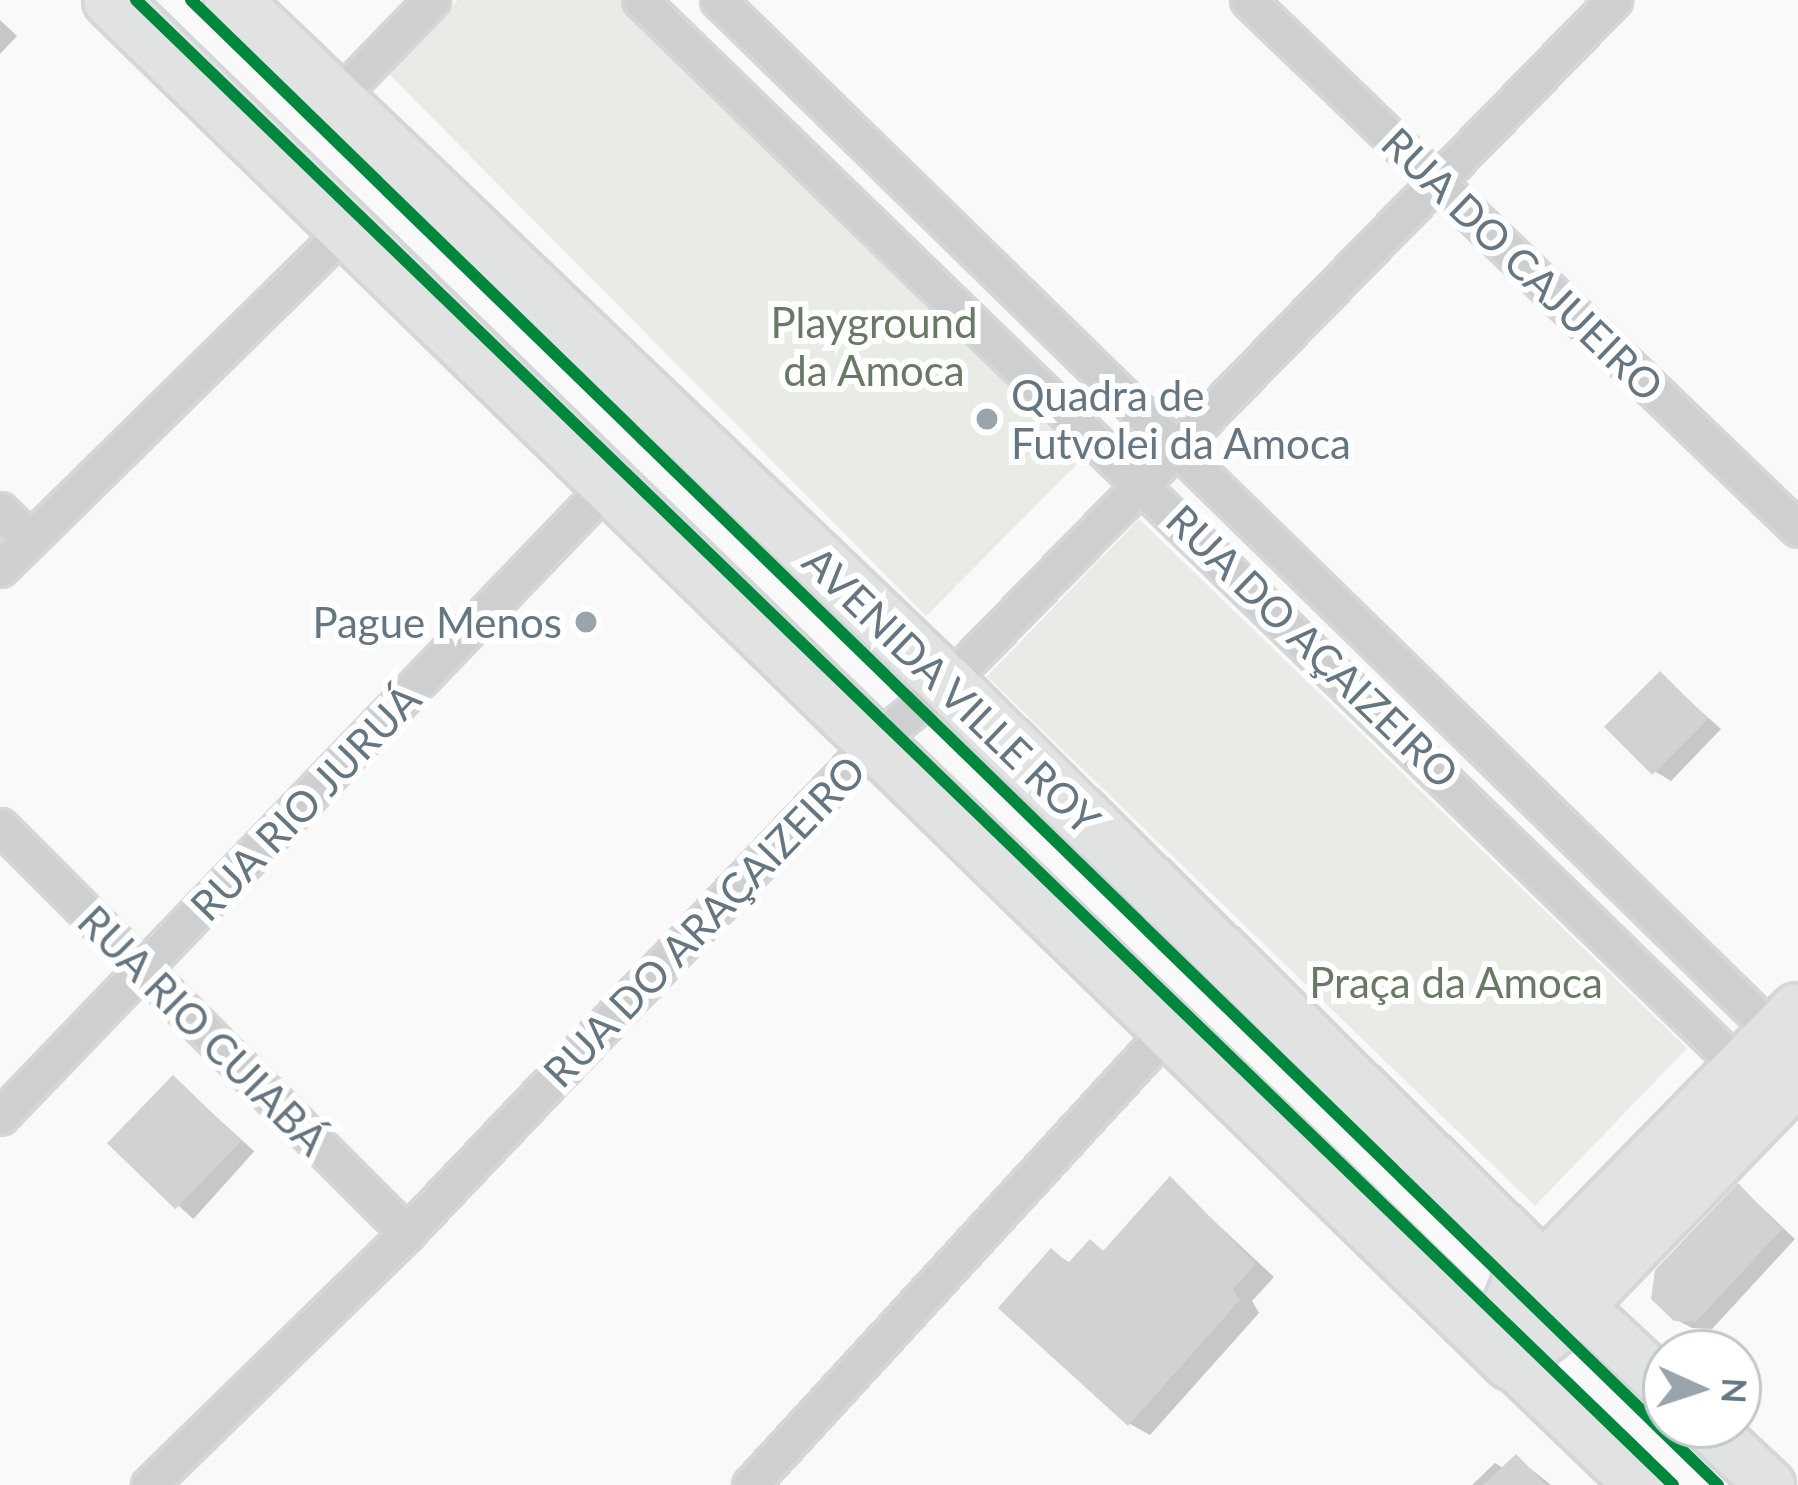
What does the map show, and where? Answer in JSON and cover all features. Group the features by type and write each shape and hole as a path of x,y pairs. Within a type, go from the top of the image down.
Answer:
{"main road":[{"path":"111,0 1166,1032 1639,1485"},
{"name":"AVENIDA VILLE ROY","path":"232,0 946,683 1642,1364"},
{"path":"1504,1353 1519,1284 1561,1286 1780,1057"},
{"path":"1732,1449 1770,1485"}],"street":[{"path":"336,99 432,0"},
{"name":"RUA DO AÇAIZEIRO","path":"640,0 1144,482 1780,1057"},
{"name":"RUA DO AÇAIZEIRO","path":"718,0 1179,446 1780,1057"},
{"name":"RUA DO CAJUEIRO","path":"1248,0 1798,529"},
{"name":"RUA DO ARAÇAIZEIRO","path":"149,1485 407,1233 874,742 946,683 1614,0"},
{"path":"0,569 348,227"},
{"name":"RUA RIO JURUÁ","path":"0,1117 608,484"},
{"path":"0,510 28,538"},
{"name":"RUA RIO CUIABÁ","path":"0,826 407,1233"},
{"path":"765,1480 1166,1032"}],"green space":[{"name":"Playground da Amoca","path":"458,0 621,0 1092,449 926,616 386,71"},
{"name":"Praça da Amoca","path":"1139,519 1687,1048 1535,1206 987,677"}],"building":[{"path":"1660,671 1708,719 1652,775 1604,727"},
{"path":"173,1075 241,1141 175,1209 107,1143"},
{"path":"1170,1176 1256,1264 1233,1289 1240,1300 1128,1426 998,1308 1051,1248 1068,1263 1090,1239 1103,1251"},
{"path":"1738,1183 1782,1229 1696,1322 1674,1321 1651,1299 1655,1270"},
{"path":"1516,1454 1546,1485 1483,1485"}],"cycle path":[{"path":"136,0 1673,1485"},
{"path":"191,0 1718,1485"}],"place":[{"name":"Quadra de Futvolei da Amoca","path":"987,419"},
{"name":"Pague Menos","path":"586,622"}]}
